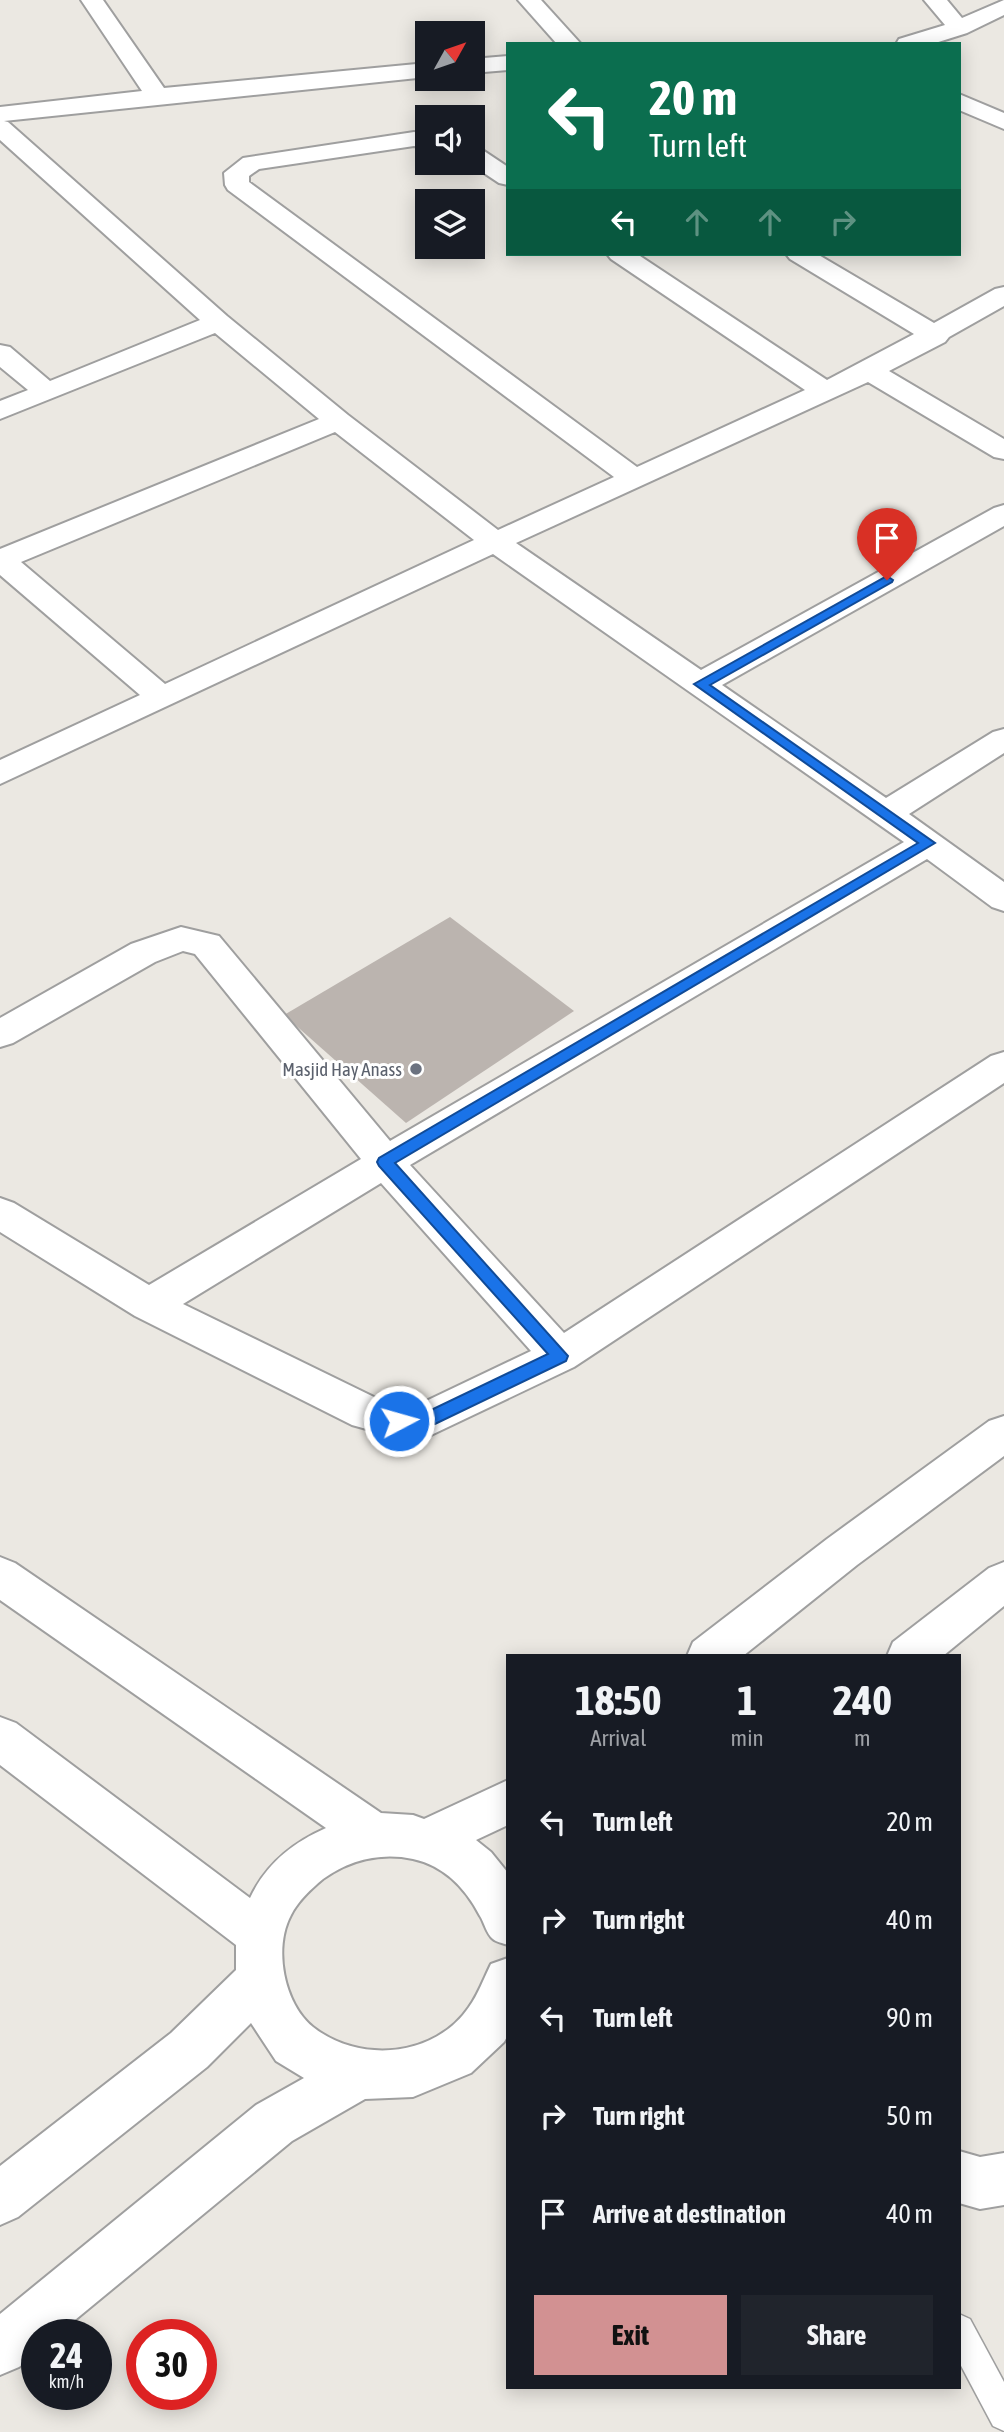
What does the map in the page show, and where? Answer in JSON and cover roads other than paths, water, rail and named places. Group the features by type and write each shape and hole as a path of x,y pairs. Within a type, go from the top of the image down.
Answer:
{"street":[{"path":"92,0 158,96"},
{"path":"529,0 568,42"},
{"path":"934,0 959,28"},
{"path":"914,42 1000,13"},
{"path":"488,65 506,77"},
{"path":"0,114 415,72"},
{"path":"961,102 1004,122"},
{"path":"0,127 218,321 338,421 495,542 886,813 1004,899"},
{"path":"415,139 252,163 236,173 237,185 634,478"},
{"path":"485,163 506,177"},
{"path":"623,256 825,391"},
{"path":"802,256 936,336"},
{"path":"0,773 869,371 936,336 1004,295"},
{"path":"0,411 218,321"},
{"path":"0,353 47,392"},
{"path":"869,371 1004,451"},
{"path":"161,697 3,562 6,557 338,421"},
{"path":"700,684 1004,514"},
{"path":"886,813 1004,739"},
{"path":"149,1305 385,1162 928,843"},
{"path":"0,1034 143,953 181,940 195,941 207,946 385,1162 560,1356"},
{"path":"0,1213 149,1305 367,1413 399,1421 429,1419 560,1356 1004,1065"},
{"path":"712,1654 842,1552 1004,1433"},
{"path":"0,1576 373,1834"},
{"path":"912,1654 1004,1581"},
{"path":"0,1738 260,1957"},
{"path":"429,1840 506,1802"},
{"path":"506,1918 493,1889 465,1859 429,1840 401,1834 373,1834 341,1842 313,1857 289,1878 271,1906 260,1957 272,2014 293,2043 323,2064 357,2076 392,2078 427,2070 459,2053 485,2029 506,1994"},
{"path":"0,2199 189,2050 260,1957"},
{"path":"0,2348 274,2123 357,2076"},
{"path":"961,2178 980,2183 1004,2179"}],"lane":[{"path":"961,2334 1004,2415"}],"place":[{"name":"Masjid Hay Anass","path":"416,1069"}]}
